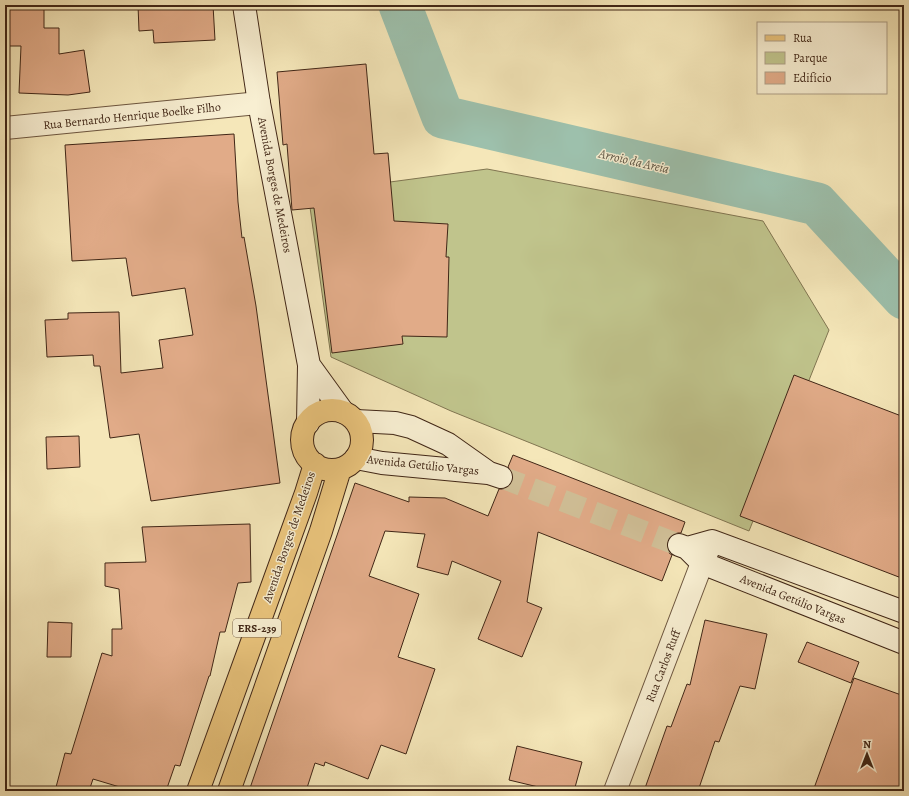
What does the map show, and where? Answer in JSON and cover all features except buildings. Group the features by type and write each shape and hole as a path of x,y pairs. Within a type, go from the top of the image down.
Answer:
{"main road":[{"name":"Avenida Borges de Medeiros","path":"244,5 259,103 309,365"},
{"name":"Rua Bernardo Henrique Boelke Filho","path":"5,128 259,103"},
{"path":"309,365 361,431 362,440 360,449 348,463 331,470 314,464 307,456 303,445 303,434 308,423 314,416 324,411 334,410 349,417"},
{"path":"308,423 309,365"},
{"name":"Avenida Getúlio Vargas","path":"348,463 382,463 495,475 448,444 411,427 395,423 349,417"},
{"name":"ERS-239","path":"229,791 321,531 348,463"},
{"name":"Avenida Borges de Medeiros","path":"198,791 306,493 314,464"},
{"name":"Avenida Getúlio Vargas","path":"904,612 712,541 683,546 702,563 904,643"},
{"name":"Rua Carlos Ruff","path":"615,791 702,563 712,541"}],"green space":[{"path":"487,169 763,221 829,330 749,531 451,411 331,357 308,193"}],"waterway":[{"name":"Arroio da Areia","path":"400,5 443,117 817,204 904,298"}],"tunnel":[{"path":"501,477 679,545"}]}
